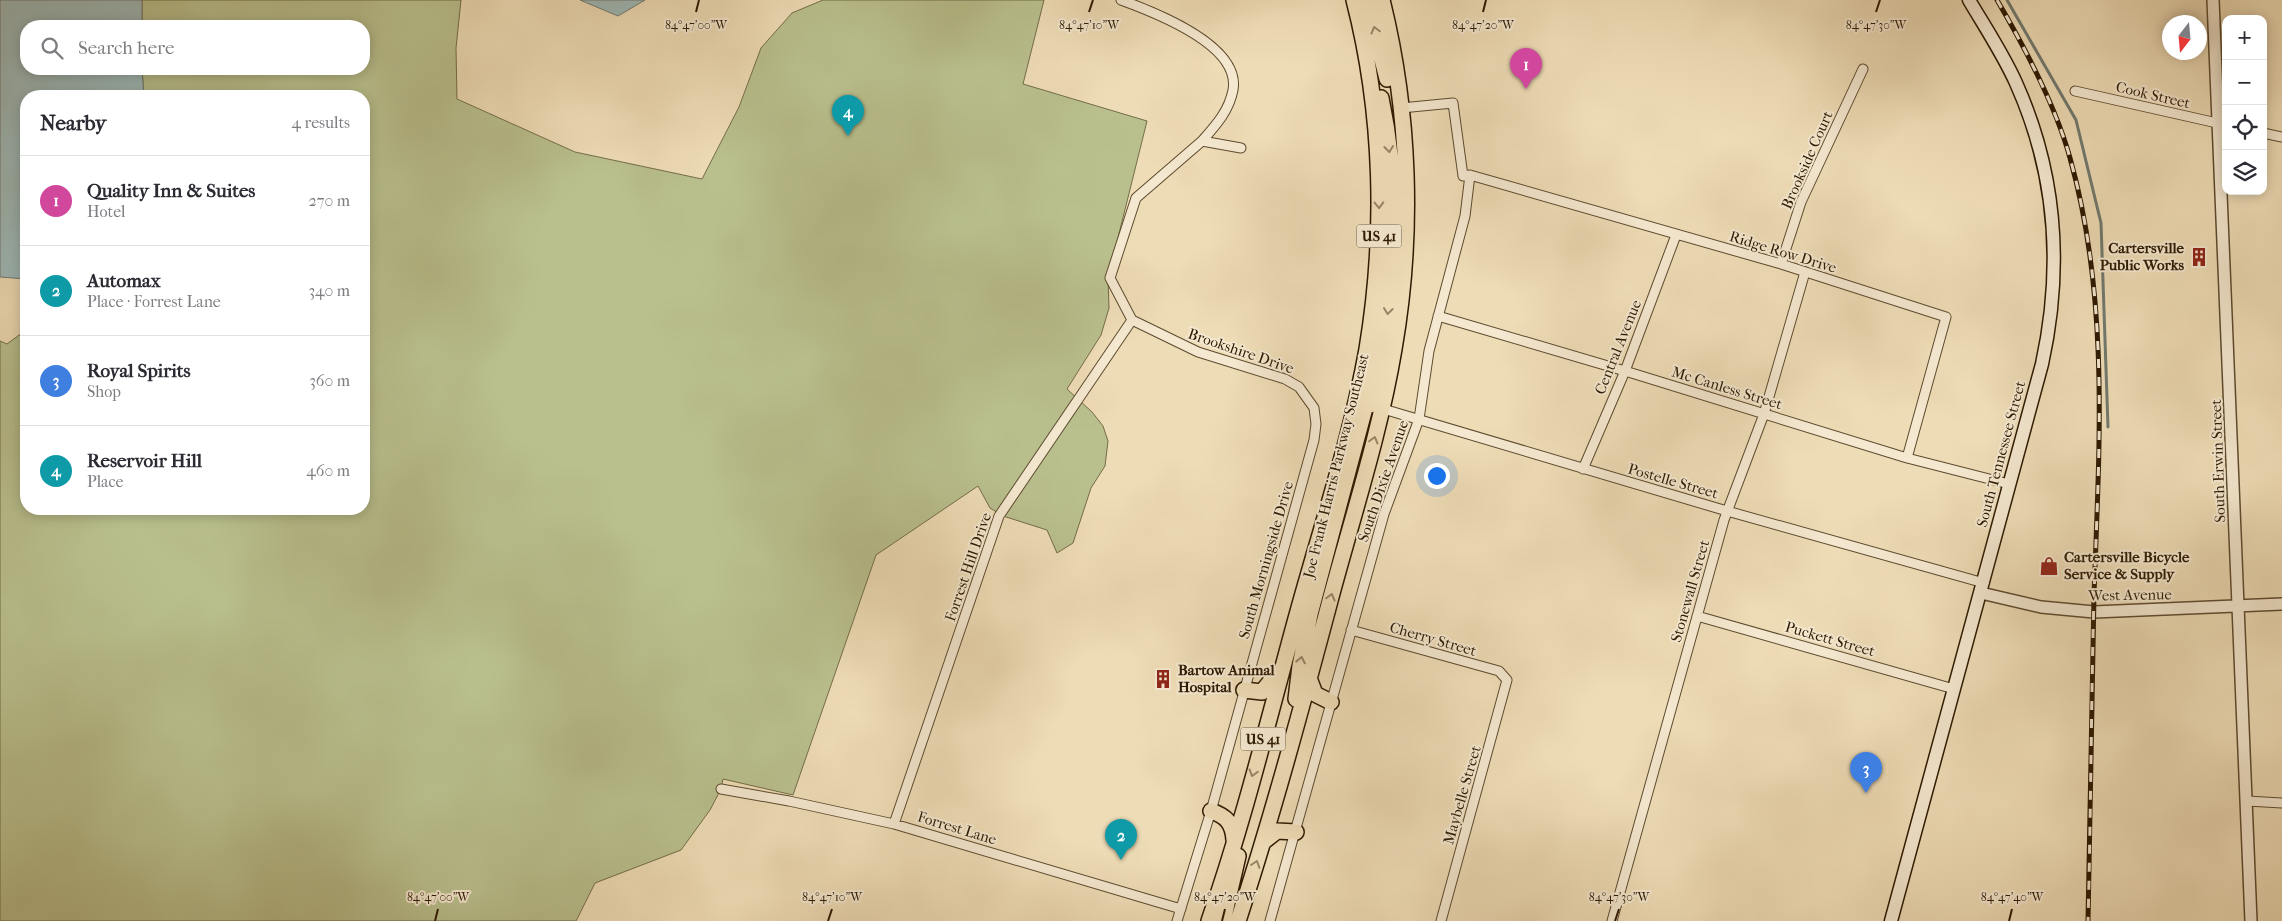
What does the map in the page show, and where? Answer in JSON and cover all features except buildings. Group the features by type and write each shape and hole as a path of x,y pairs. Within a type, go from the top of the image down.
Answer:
{"main road":[{"name":"Joe Frank Harris Parkway Southeast","path":"1238,921 1263,842 1309,678 1368,405 1369,334 1378,248 1378,176 1369,69 1354,0"},
{"path":"1367,0 1393,106 1403,127"},
{"name":"Joe Frank Harris Parkway Southeast","path":"1209,921 1241,819 1285,659 1368,405 1394,349 1400,302 1406,223 1403,127 1390,36 1382,0"},
{"name":"South Tennessee Street","path":"1891,921 1982,588 2047,340 2054,285 2054,231 2043,165 2026,106 2006,64 1969,0"},
{"path":"1296,726 1296,691 1310,614 1368,405"},
{"path":"1244,690 1258,693 1266,689 1285,659"},
{"path":"1309,678 1315,694 1331,702"},
{"path":"1211,811 1220,814 1229,821 1234,840"},
{"path":"1223,921 1236,871 1241,819"},
{"path":"1263,842 1277,831 1296,832"}],"street":[{"path":"1121,0 1170,21 1210,44 1225,59 1231,71 1234,87 1223,117 1202,141 1136,198 1110,278 1132,320"},
{"name":"South Erwin Street","path":"2213,0 2222,125"},
{"name":"Brookside Court","path":"1781,264 1801,202 1863,69"},
{"name":"Cook Street","path":"2075,91 2222,125"},
{"path":"1401,108 1453,103 1463,176 1470,175"},
{"path":"2267,134 2282,137"},
{"path":"1202,141 1241,148"},
{"name":"South Erwin Street","path":"2223,150 2251,921"},
{"name":"Ridge Row Drive","path":"1470,175 1781,264 1946,316 1907,458"},
{"name":"South Dixie Avenue","path":"1270,921 1387,507 1419,418 1428,351 1465,216 1470,175"},
{"name":"Central Avenue","path":"1583,469 1625,371 1676,235"},
{"name":"Stonewall Street","path":"1612,921 1728,511 1764,414 1805,272"},
{"name":"Mc Canless Street","path":"1438,316 1625,371 1907,458 2009,484"},
{"name":"Brookshire Drive","path":"1132,320 1198,352 1293,382 1305,394 1314,408"},
{"name":"Forrest Hill Drive","path":"894,824 999,516 1132,320"},
{"name":"Postelle Street","path":"1368,405 1419,418 1982,588"},
{"name":"South Morningside Drive","path":"1177,921 1211,811 1314,440 1316,424 1314,408"},
{"name":"West Avenue","path":"1982,588 2041,607 2094,612 2282,604"},
{"name":"Puckett Street","path":"1697,616 1954,689"},
{"name":"Cherry Street","path":"1351,630 1499,672 1506,676"},
{"name":"Maybelle Street","path":"1441,921 1507,684 1506,676"},
{"name":"Forrest Lane","path":"721,789 789,801 894,824 1181,909"},
{"path":"2247,801 2282,803"}],"green space":[{"path":"142,0 461,0 456,48 457,99 575,152 702,179 739,107 761,48 792,13 823,0 1044,0 1023,84 1147,121 1108,278 1109,308 1101,335 1067,389 1092,412 1103,426 1108,441 1105,466 1091,488 1073,543 1057,553 1047,530 1003,516 990,508 978,486 876,555 793,795 723,779 721,789 710,810 681,850 595,883 576,921 0,921 0,341 7,344 20,334 20,515 370,515 370,90 144,90 142,75 370,75 370,20 142,20"}],"water":[{"path":"0,0 142,0 142,20 20,20 20,75 142,75 144,90 20,90 20,279 0,277"},
{"path":"580,0 645,0 618,16"}],"waterway":[{"path":"2007,0 2076,120 2101,223 2108,427"}],"railway":[{"path":"1997,0 2038,77 2064,138 2083,212 2091,266 2099,375 2099,430 2088,921"}],"place":[{"name":"Quality Inn & Suites","path":"1526,89"},
{"name":"Reservoir Hill","path":"848,136"},
{"name":"Cartersville Public Works","path":"2199,257"},
{"name":"Cartersville Bicycle Service & Supply","path":"2049,566"},
{"name":"Bartow Animal Hospital","path":"1163,679"},
{"name":"Royal Spirits","path":"1866,793"},
{"name":"Automax","path":"1121,860"}]}
